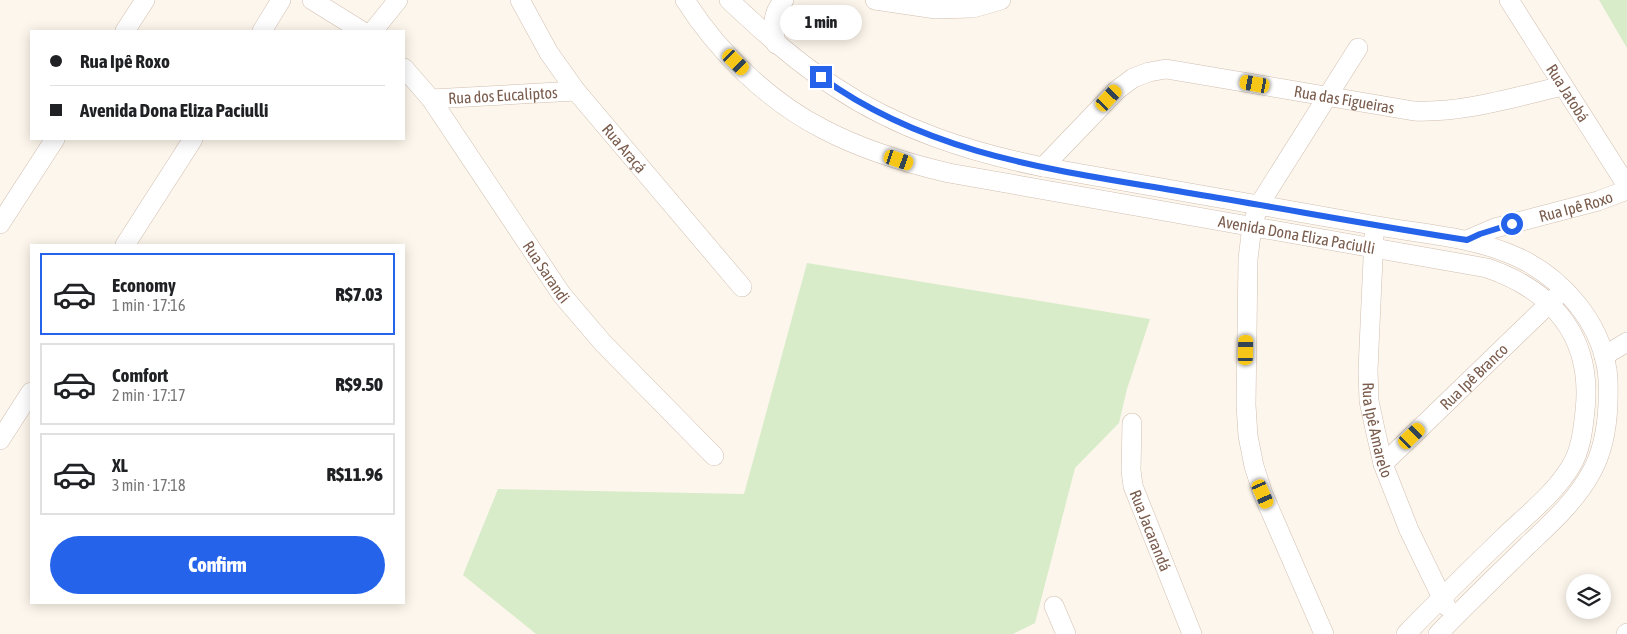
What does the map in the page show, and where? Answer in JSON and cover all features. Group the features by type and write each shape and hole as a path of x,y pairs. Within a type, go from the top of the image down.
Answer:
{"street":[{"path":"126,30 145,0"},
{"path":"263,30 281,0"},
{"path":"312,0 360,30"},
{"path":"374,30 398,0"},
{"name":"Rua Araçá","path":"520,0 553,59 576,91 742,287"},
{"name":"Avenida Dona Eliza Paciulli","path":"685,0 720,45 755,81 775,98 822,129 912,165 1487,268 1519,281 1550,303 1566,323 1575,340 1582,358 1585,379 1586,403 1584,426 1571,466 1539,504 1441,597 1406,634"},
{"name":"Avenida Dona Eliza Paciulli","path":"729,0 776,44 835,87 870,108 906,126 970,150 1043,168 1375,226 1467,240 1517,257 1551,277 1564,290 1591,326 1604,356 1608,391 1607,424 1601,451 1591,473 1577,494 1559,515 1438,634"},
{"path":"776,44 774,13 784,0"},
{"path":"875,0 936,9 974,8 1002,0"},
{"name":"Rua Jatobá","path":"1508,0 1627,186"},
{"path":"1324,634 1263,494 1254,466 1248,436 1246,405 1249,242 1259,205 1358,48"},
{"name":"Rua Sarandi","path":"405,69 431,99 562,295 603,343 714,456"},
{"name":"Rua das Figueiras","path":"1043,168 1117,90 1133,78 1148,72 1166,69 1183,70 1414,111 1436,112 1458,110 1563,86"},
{"name":"Rua dos Eucaliptos","path":"431,99 576,91"},
{"path":"0,224 54,140"},
{"path":"126,244 192,140"},
{"name":"Rua Ipê Roxo","path":"1467,240 1495,228 1598,201 1627,190"},
{"name":"Rua Ipê Amarelo","path":"1375,226 1368,370 1369,401 1383,464 1409,530 1453,618"},
{"name":"Rua Ipê Branco","path":"1383,464 1564,290"},
{"path":"1604,356 1627,342"},
{"path":"0,440 30,394"},
{"name":"Rua Jacarandá","path":"1132,423 1131,470 1134,486 1192,634"},
{"path":"1054,606 1066,634"}],"green space":[{"path":"1599,0 1627,0 1627,48"},
{"path":"807,263 1150,319 1127,389 1119,423 1075,468 1035,623 1013,634 536,634 463,575 498,489 744,494"}],"route":[{"path":"821,77 870,108 906,126 970,150 1043,168 1375,226 1467,240 1495,228 1512,224"}]}
